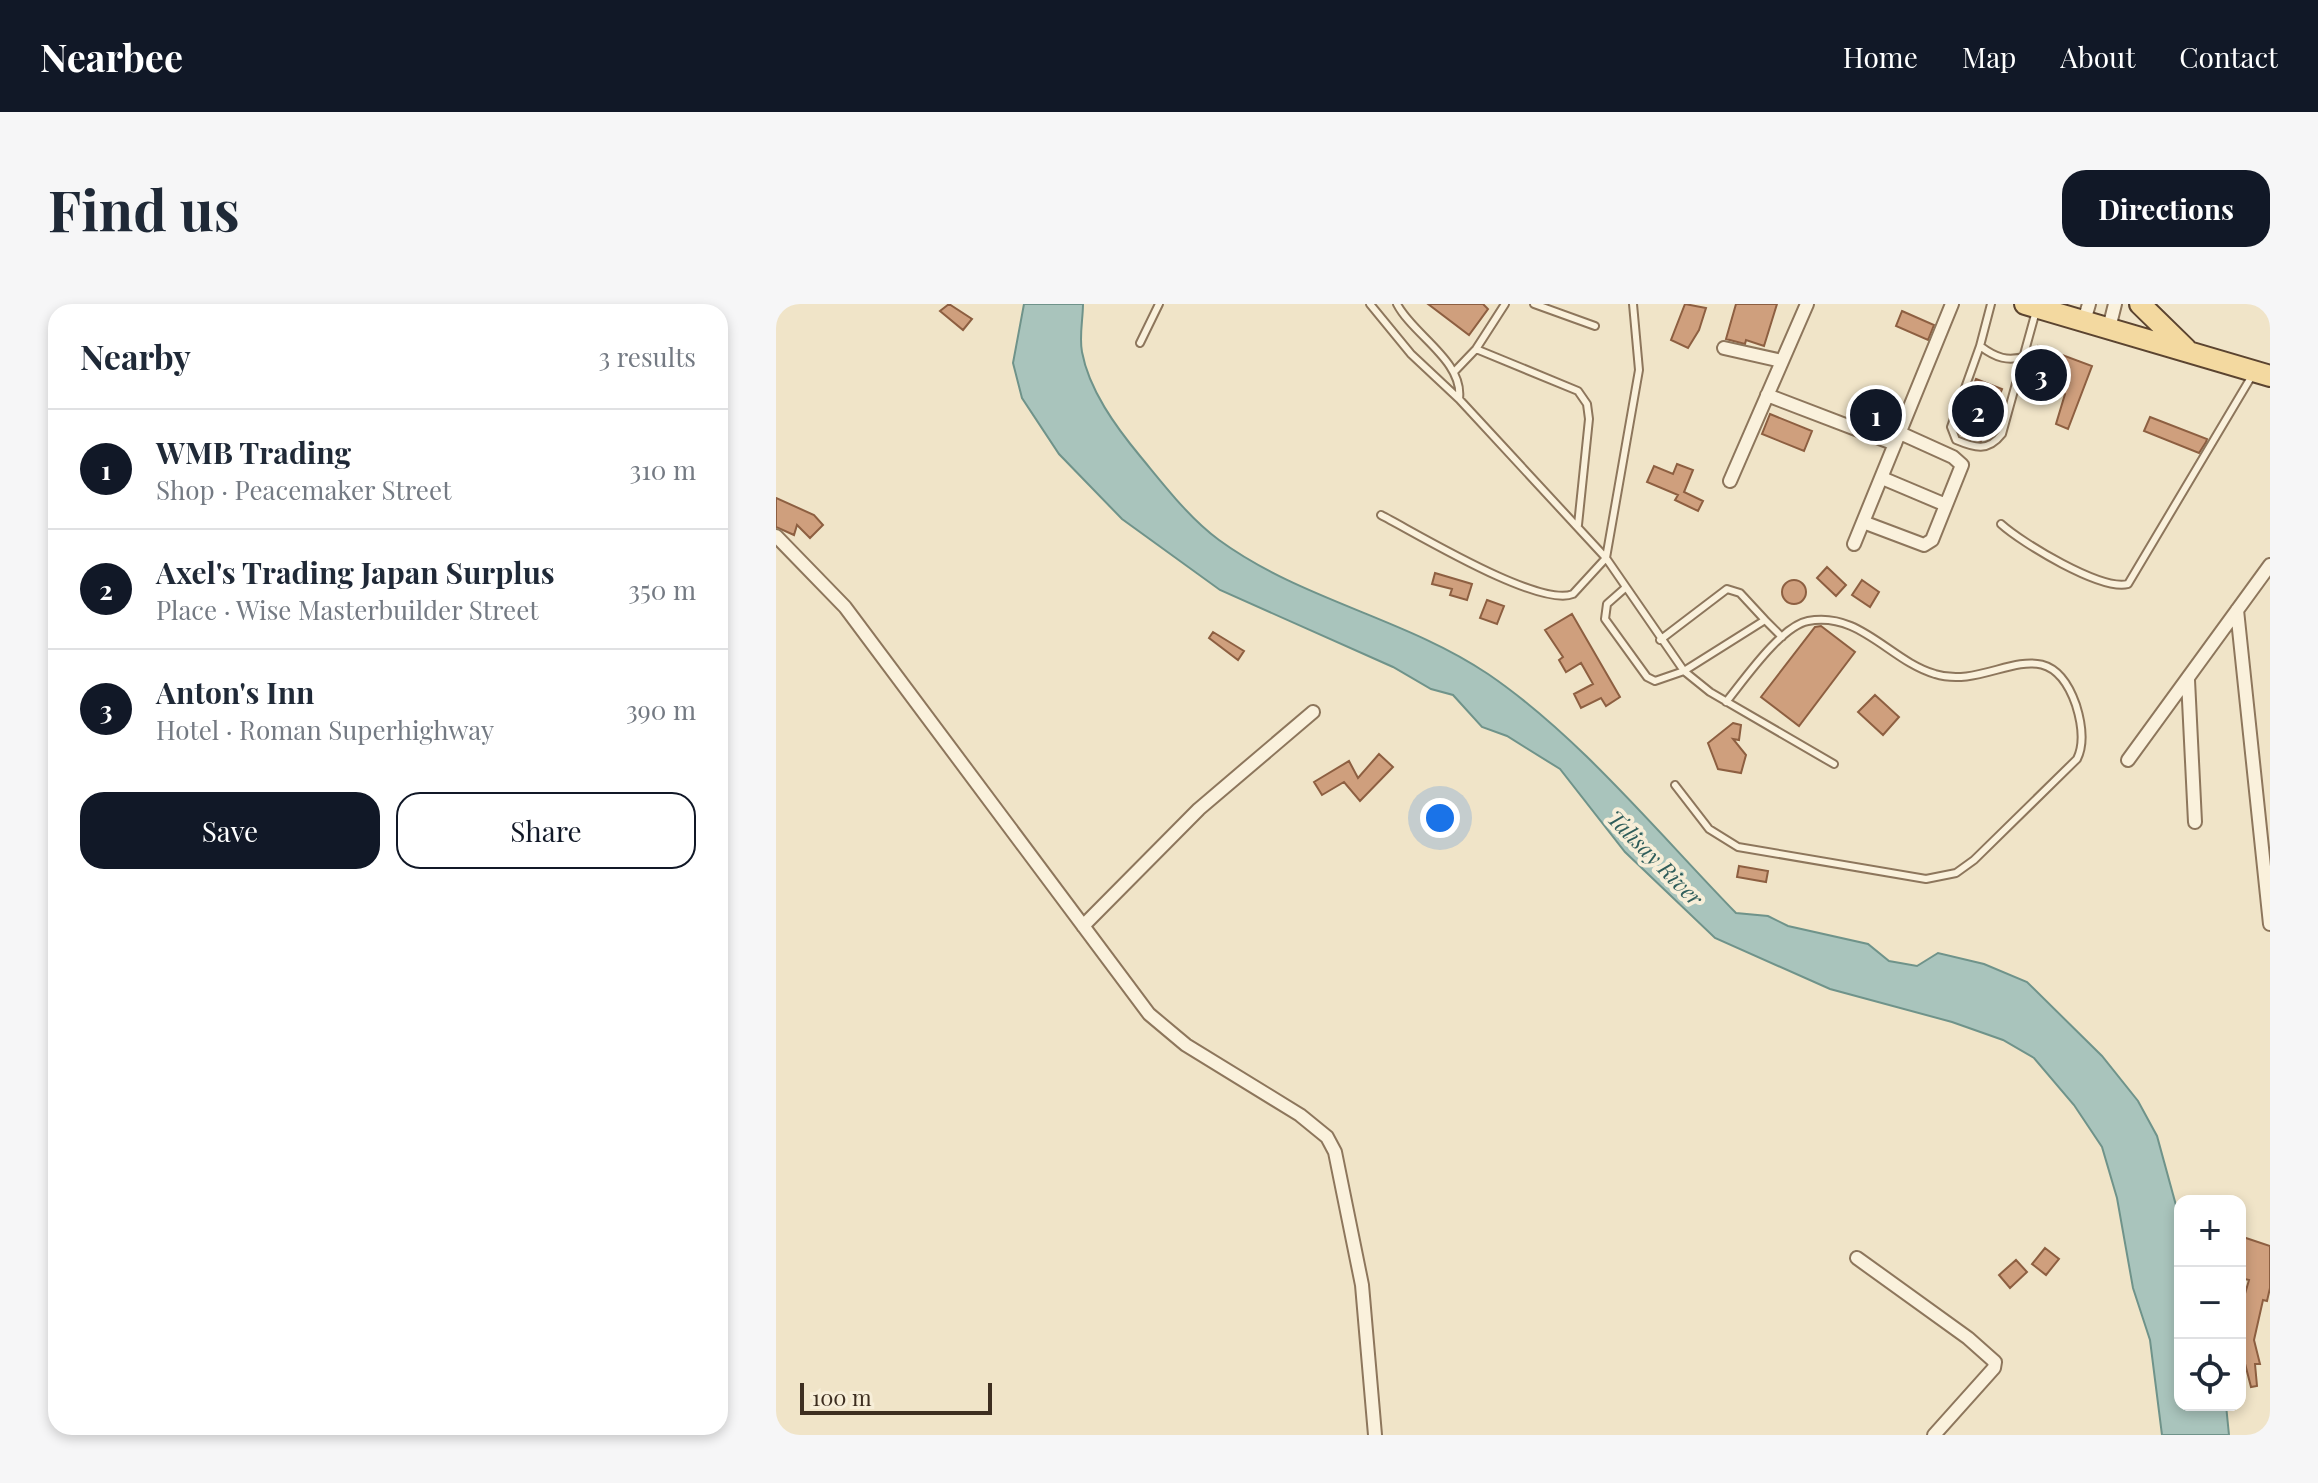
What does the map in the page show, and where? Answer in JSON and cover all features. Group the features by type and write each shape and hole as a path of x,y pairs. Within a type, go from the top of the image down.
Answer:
{"main road":[{"path":"2140,304 2189,352"},
{"path":"2037,306 2086,313 2109,328 2262,374"}],"street":[{"path":"1730,481 1807,304"},
{"path":"1854,544 1952,304"},
{"path":"2109,328 2115,304"},
{"path":"1724,348 1782,361"},
{"path":"1767,395 1960,462 1961,468 1931,543 1926,545 1863,522"},
{"path":"1882,478 1946,505"},
{"path":"776,536 845,607 1131,993 1166,1030 1300,1115 1327,1137 1339,1167 1362,1285 1375,1435"},
{"path":"2128,760 2270,565"},
{"path":"2237,610 2270,924"},
{"path":"2188,680 2195,822"},
{"path":"1083,926 1199,809 1313,712"},
{"path":"1857,1258 1968,1338 1995,1362 1994,1368 1934,1435"}],"lane":[{"path":"1140,343 1159,304"},
{"path":"1370,304 1411,354 1459,399 1578,525 1606,558 1624,589 1684,671 1726,702 1834,764"},
{"path":"1397,304 1454,372 1460,390 1459,399"},
{"path":"1454,372 1476,349 1505,304"},
{"path":"1534,304 1595,326"},
{"path":"1381,515 1498,577 1559,597 1573,594 1606,558 1639,370 1633,304"},
{"path":"1991,304 1980,346 1951,427 1956,440 1975,449 1986,447 2002,434 2026,356 2037,306"},
{"path":"1980,346 1999,358 2013,361 2026,356"},
{"path":"1476,349 1578,391 1587,404 1589,419 1578,525"},
{"path":"2001,524 2027,545 2061,563 2117,585 2128,584 2262,374"},
{"path":"1624,589 1607,604 1605,619 1647,677 1655,681 1684,671 1765,620"},
{"path":"1660,640 1727,589 1740,593 1782,637"},
{"path":"1675,785 1709,829 1738,847 1926,879 1943,878 1974,860 2081,752 2079,721 2071,694 2056,673 2040,662 2028,661 1966,677 1939,676 1922,670 1861,630 1837,622 1806,621 1782,637 1726,702"}],"water":[{"name":"Talisay River","path":"1024,304 1083,304 1082,352 1097,394 1131,445 1197,522 1251,561 1318,594 1422,638 1488,674 1522,699 1586,756 1736,913 1768,916 1788,926 1868,944 1889,961 1917,966 1938,953 1984,964 2027,982 2102,1056 2138,1101 2157,1136 2174,1198 2174,1411 2227,1411 2229,1435 2162,1435 2150,1340 2133,1288 2117,1198 2102,1147 2074,1105 2034,1058 2003,1040 1952,1022 1830,989 1715,938 1625,852 1560,769 1507,736 1482,727 1453,695 1431,689 1393,667 1220,590 1122,519 1059,454 1022,398 1013,363"}],"building":[{"path":"949,304 972,319 963,330 940,311"},
{"path":"1428,304 1483,304 1488,309 1469,335"},
{"path":"1685,304 1706,308 1699,330 1688,348 1671,340"},
{"path":"1736,304 1777,304 1764,346 1746,340 1745,344 1726,339"},
{"path":"1902,311 1934,325 1928,340 1896,326"},
{"path":"2038,346 2092,366 2068,429 2056,424 2065,394 2027,379"},
{"path":"1976,379 2002,389 1981,441 1961,435 1957,427"},
{"path":"1879,401 1894,406 1884,430 1859,420 1865,406 1875,410"},
{"path":"1770,414 1812,431 1804,451 1762,434"},
{"path":"2150,417 2207,439 2206,442 2199,453 2144,431"},
{"path":"1677,464 1693,470 1684,492 1703,501 1698,511 1675,500 1678,495 1647,482 1654,466 1673,474"},
{"path":"776,498 814,515 823,525 810,538 797,525 794,535 776,527"},
{"path":"1827,567 1846,585 1836,596 1817,578"},
{"path":"1435,573 1472,584 1467,600 1450,595 1452,589 1432,584"},
{"path":"1794,580 1803,583 1806,592 1803,601 1794,604 1785,601 1782,592 1785,583"},
{"path":"1862,580 1879,592 1870,607 1852,595"},
{"path":"1487,600 1504,606 1497,624 1480,618"},
{"path":"1572,614 1620,697 1606,706 1601,698 1581,708 1574,694 1593,684 1581,663 1566,672 1559,660 1563,657 1545,630"},
{"path":"1821,626 1855,652 1799,726 1761,697 1815,627"},
{"path":"1213,632 1244,651 1238,660 1209,638"},
{"path":"1875,695 1899,717 1883,735 1858,712"},
{"path":"1733,723 1741,725 1739,740 1733,739 1746,755 1741,773 1718,769 1708,743"},
{"path":"1379,754 1393,767 1360,801 1344,782 1322,795 1314,782 1349,761 1358,778"},
{"path":"1739,866 1768,871 1766,882 1737,877"},
{"path":"2246,1238 2270,1246 2270,1288 2267,1301 2263,1300 2254,1340 2260,1364 2255,1364 2257,1386 2251,1387 2246,1367 2246,1290 2249,1280 2246,1279"},
{"path":"2045,1248 2059,1259 2046,1275 2032,1264"},
{"path":"2016,1260 2027,1272 2010,1288 1999,1275"}],"place":[{"name":"Anton's Inn","path":"2041,375"},
{"name":"Axel's Trading Japan Surplus","path":"1978,411"},
{"name":"WMB Trading","path":"1876,415"}]}
